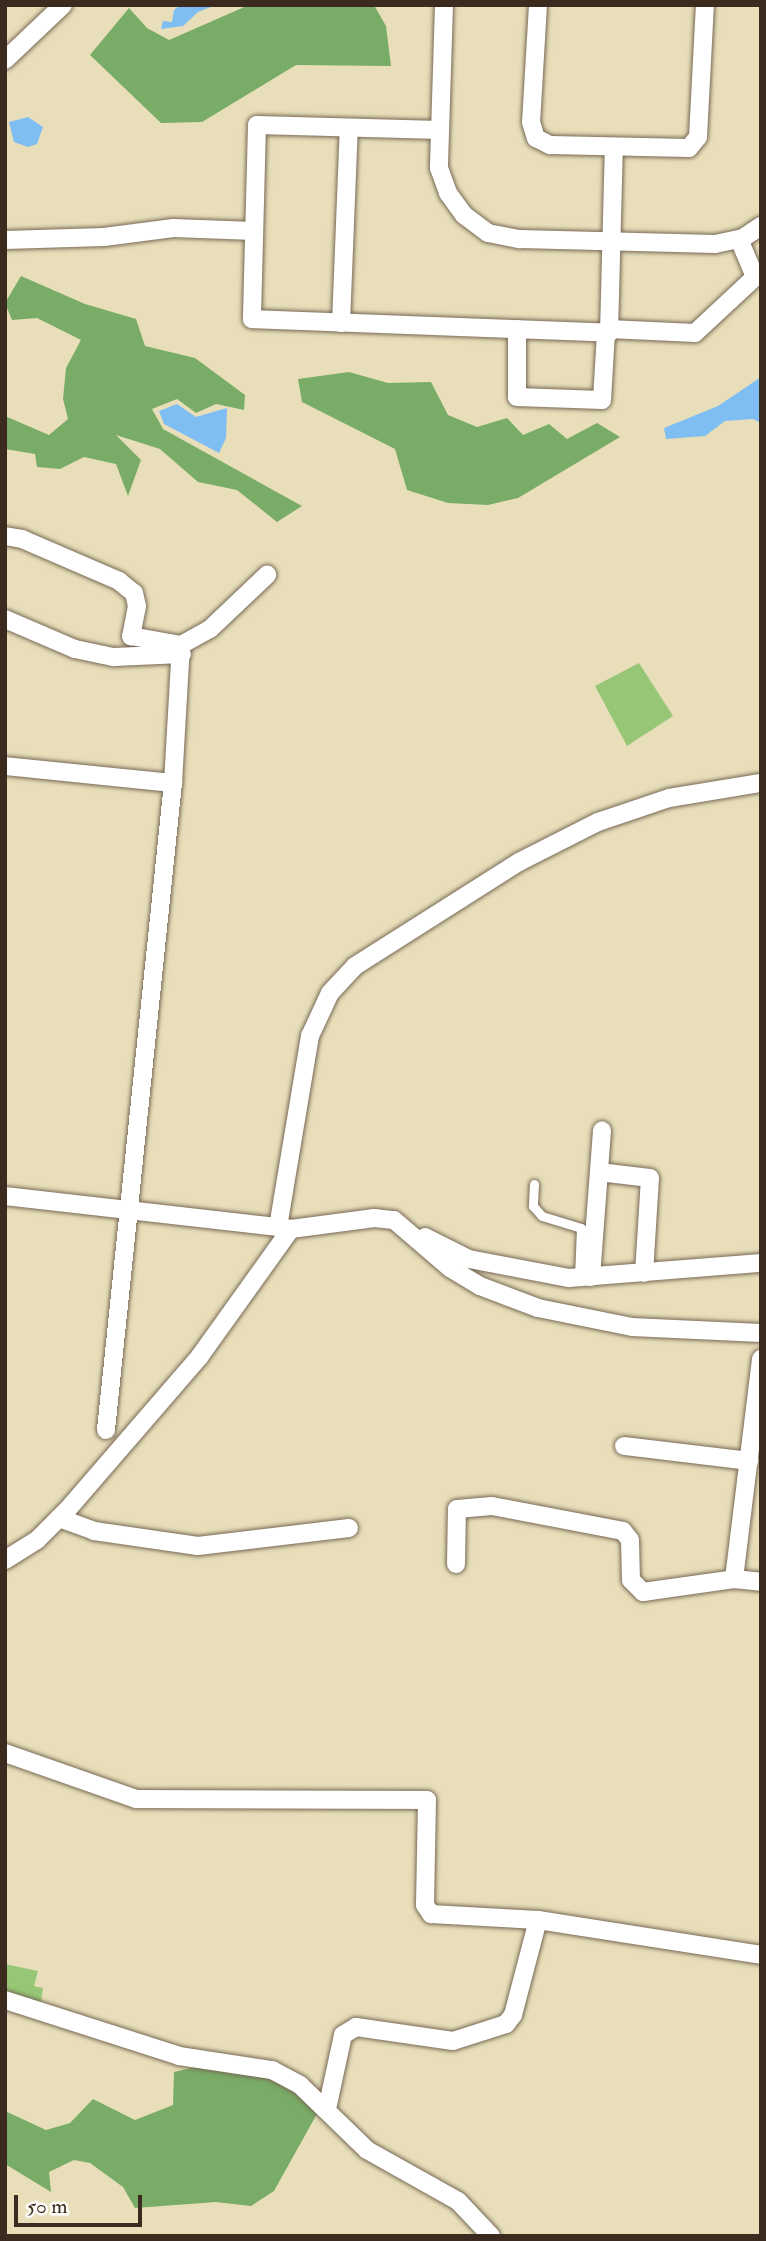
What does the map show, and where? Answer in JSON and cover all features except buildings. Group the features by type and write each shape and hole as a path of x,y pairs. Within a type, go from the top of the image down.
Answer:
{"street":[{"path":"5,60 63,5"},
{"path":"444,5 439,168 448,193 464,215 488,233 520,239 715,244 739,239 761,226"},
{"path":"538,5 531,122 536,138 550,145 689,148 698,137 705,5"},
{"path":"440,130 257,125 252,319 695,333 755,277 739,239"},
{"path":"341,323 349,128"},
{"path":"517,329 517,397 602,400 613,241 614,147"},
{"path":"5,240 104,237 173,228 254,231"},
{"path":"5,536 22,539 119,582 134,593 137,606 131,636 181,650"},
{"path":"5,619 75,649 114,657 181,650 210,629 267,575"},
{"path":"106,1430 173,783 181,650"},
{"path":"5,766 173,783"},
{"path":"5,1560 15,1557 59,1518 200,1356 284,1228 310,1036 330,993 355,966 519,862 598,822 668,798 761,783"},
{"path":"585,1277 602,1130"},
{"path":"599,1172 650,1178 644,1273"},
{"path":"5,1196 129,1208 284,1228 374,1218 394,1220 469,1259 585,1277 761,1263"},
{"path":"394,1220 450,1268 480,1286 538,1308 632,1327 761,1333"},
{"path":"734,1579 752,1499 749,1461 761,1359"},
{"path":"624,1446 749,1461"},
{"path":"456,1564 457,1509 492,1506 623,1531 630,1540 631,1580 643,1592 734,1579 761,1581"},
{"path":"59,1518 94,1531 198,1546 349,1528"},
{"path":"5,1753 136,1799 427,1800 425,1905 431,1914 538,1920 761,1955"},
{"path":"327,2109 343,2035 356,2026 453,2041 506,2024 513,2015 538,1920"},
{"path":"5,2000 180,2056 272,2070 300,2085 367,2150 458,2201 491,2236"}],"lane":[{"path":"534,1184 533,1206 542,1216 581,1228 585,1277"}],"green space":[{"path":"249,5 374,5 386,26 391,66 296,65 202,122 161,123 90,55 129,8 147,28 169,40"},
{"path":"21,276 85,304 136,319 145,346 195,358 245,395 244,410 216,404 196,413 177,399 152,409 163,429 302,506 277,522 237,490 198,482 160,449 116,435 141,460 128,496 116,464 84,457 60,469 37,467 35,454 5,449 5,416 49,435 68,419 63,399 66,368 81,340 37,318 12,320 5,303"},
{"path":"349,372 388,383 431,382 448,415 477,427 507,418 523,435 549,424 567,439 597,423 620,437 518,498 488,505 448,503 407,490 395,449 302,402 298,379"},
{"path":"639,663 673,716 627,746 595,686"},
{"path":"5,1964 38,1971 34,1986 43,1988 41,2002 5,1996"},
{"path":"195,2067 245,2069 297,2091 318,2112 274,2191 251,2206 216,2202 135,2208 123,2187 90,2163 74,2160 49,2172 51,2192 5,2164 5,2111 46,2130 70,2123 93,2099 135,2120 173,2105 174,2072"}],"water":[{"path":"180,5 216,5 198,12 183,26 161,29 163,21 172,22 174,10"},
{"path":"28,117 43,127 37,144 28,147 14,142 9,122"},
{"path":"761,377 761,423 753,419 725,421 705,436 666,439 664,428 718,406"},
{"path":"177,404 196,417 227,408 226,438 219,453 164,424 159,411"}]}
